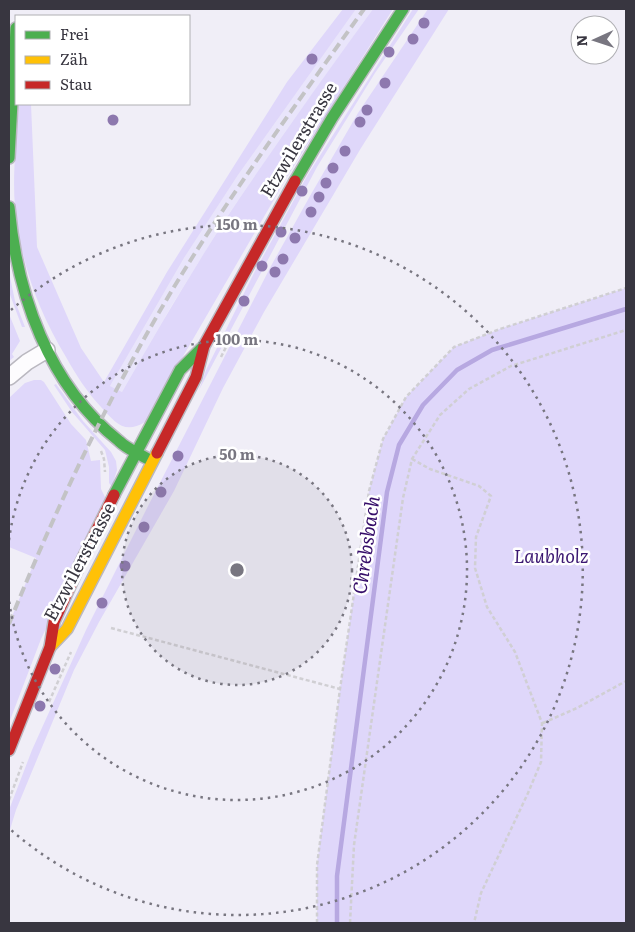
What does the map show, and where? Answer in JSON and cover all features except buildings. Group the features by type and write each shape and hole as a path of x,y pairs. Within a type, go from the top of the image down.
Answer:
{"main road":[{"name":"Etzwilerstrasse","path":"50,647 67,629 196,377 204,346 282,203 332,118 403,9"},
{"path":"9,158 15,47"},
{"path":"9,207 12,241 20,283 31,315 47,350 68,384 94,416 119,442 152,461"},
{"name":"Etzwilerstrasse","path":"50,647 54,622 80,564 136,452 180,370 204,346"},
{"path":"9,750 50,647"}],"street":[{"path":"9,377 23,365 47,350"}],"path":[{"path":"317,923 317,865 340,689 368,491 383,439 406,397 454,347 500,329 626,288"},
{"path":"350,923 354,845 403,498 412,459 440,415 469,389 511,366 626,330"},
{"path":"221,357 235,331"},
{"path":"412,459 430,469 479,486 491,496 476,536 475,568 487,607 515,652 542,723 541,762 481,893 474,923"},
{"path":"111,628 340,689"},
{"path":"47,707 75,644"},
{"path":"542,723 577,708 626,681"},
{"path":"9,800 23,761"}],"shaded area":[{"path":"356,9 373,9 224,221 172,305 122,392 110,386 184,258 238,175"}],"green space":[{"path":"343,9 356,9 238,175 184,258 110,386 122,392 172,305 225,220 298,113 373,9 393,9 287,177 145,422 131,427 120,425 96,401 78,377 47,322 32,285 17,227 14,194 19,105 31,105 37,247 81,348 104,382 167,272 287,82"},
{"path":"413,9 419,9 375,73 317,167 199,390 206,370 254,273 307,176"},
{"path":"428,9 449,9 361,148 264,312 223,388 174,491 99,622 74,670 16,810 9,833 9,810 32,750 86,630 146,510 271,266 310,196 358,113"},
{"path":"9,272 15,301 25,327 22,327 9,292"},
{"name":"Laubholz","path":"626,288 626,923 317,923 317,865 340,689 369,491 383,439 406,397 454,347 500,329"},
{"path":"9,314 20,341 12,354 14,357 9,361"},
{"path":"34,380 44,382 71,424 86,440 91,461 100,460 101,489 107,501 41,639 9,723 9,624 36,558 9,547 9,398 25,383"},
{"path":"56,384 83,421 111,452 116,461 117,470 112,487 109,483 109,467 105,450 72,412 54,385"}],"waterway":[{"name":"Chrebsbach","path":"337,923 337,876 387,492 399,445 423,405 457,370 492,350 626,309"}],"railway":[{"path":"9,624 45,539 104,414 171,292 265,149 364,9"}],"traffic: fast":[{"path":"295,181 332,118 403,9"},
{"path":"9,158 15,47"},
{"path":"9,207 13,240 29,305 40,336 55,365 73,393 94,418 122,444 148,459"},
{"path":"114,495 180,370 202,348"}],"traffic: slow":[{"path":"50,647 67,629 157,453"}],"traffic: jam":[{"path":"157,453 196,377 204,346 295,181"},
{"path":"9,750 50,647 54,622 114,495"}]}
